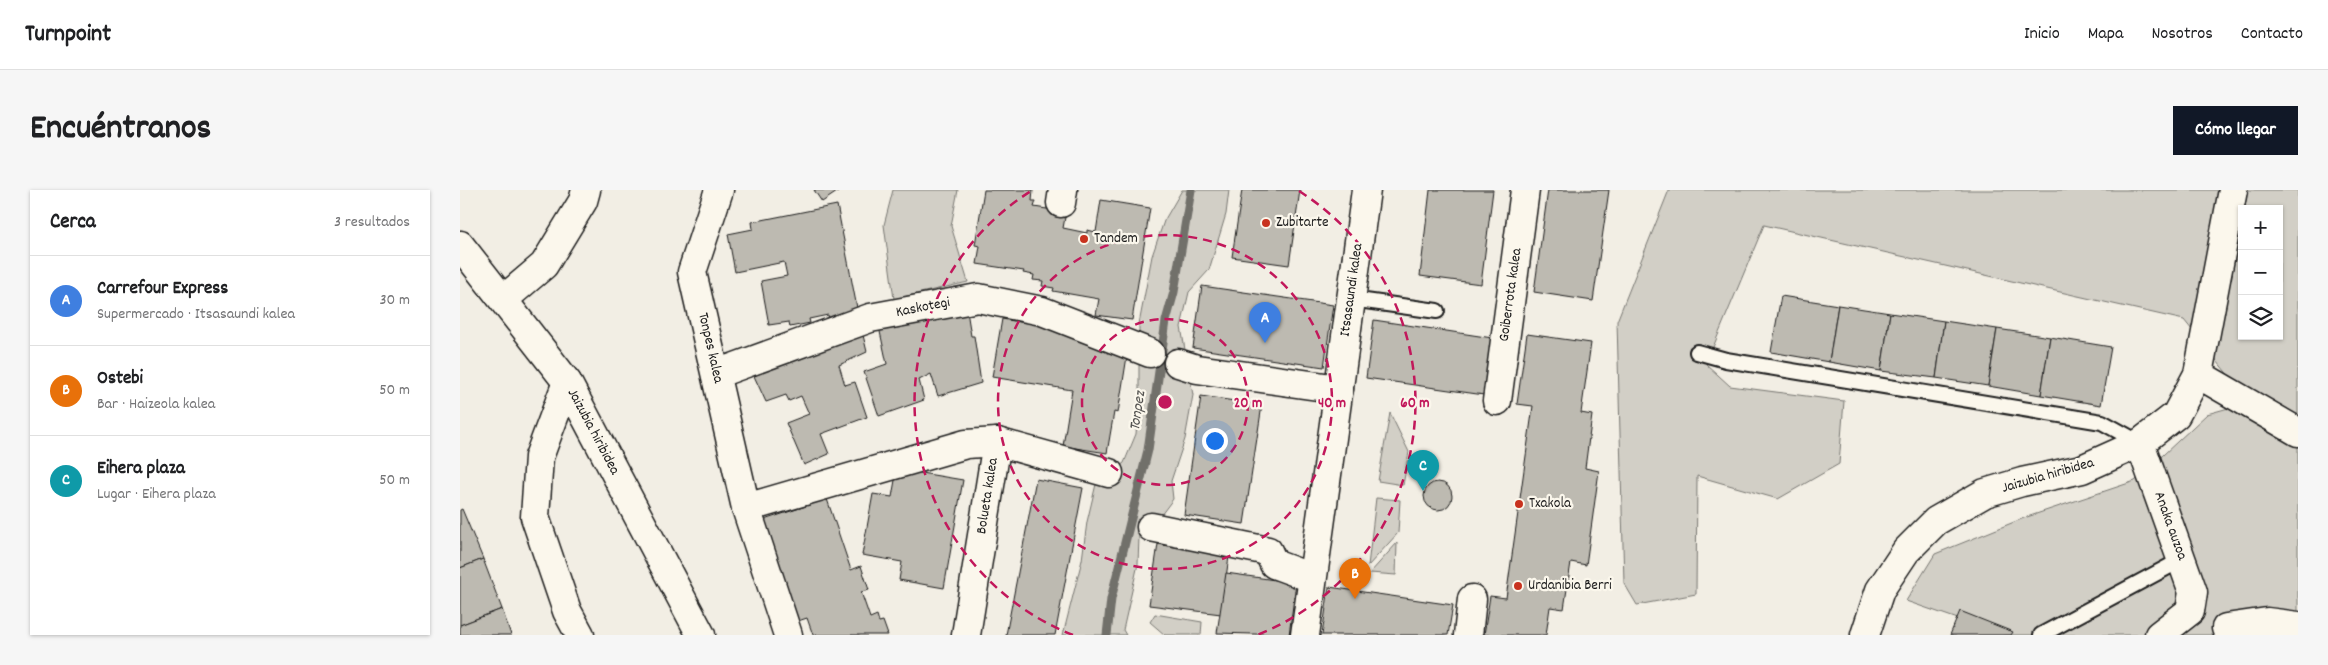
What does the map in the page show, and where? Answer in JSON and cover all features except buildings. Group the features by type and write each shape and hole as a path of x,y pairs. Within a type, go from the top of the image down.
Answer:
{"street":[{"path":"504,299 544,265 583,201 586,190"},
{"name":"Tonpes kalea","path":"719,190 692,272 746,508 788,635"},
{"name":"Itsasaundi kalea","path":"1305,635 1366,190"},
{"name":"Goiberrota kalea","path":"1497,401 1525,190"},
{"name":"Jaizubia hiribidea","path":"1865,635 1880,590 1906,551 1936,521 1985,494 2022,482 2082,470 2140,443 2176,415 2198,374 2233,190"},
{"name":"Jaizubia hiribidea","path":"460,245 567,382 701,635"},
{"name":"Kaskotegi","path":"716,374 870,318 978,298 1042,312 1141,349"},
{"path":"1178,363 1197,369 1338,389"},
{"path":"2198,374 2298,432"},
{"path":"567,382 539,457 535,516 567,611 580,635"},
{"path":"746,508 966,444 997,442"},
{"name":"Bolueta kalea","path":"966,635 997,442 1109,473"},
{"name":"Anaka auzoa","path":"2140,443 2193,592 2190,611"},
{"path":"1151,528 1268,551 1274,564 1312,578"},
{"path":"1468,635 1472,599"},
{"path":"2159,635 2190,611 2230,631 2266,622 2298,626"}],"lane":[{"path":"1351,299 1437,311"},
{"path":"1697,352 1726,360 2102,422 2140,443"},
{"path":"2041,635 2182,559"}],"shaded area":[{"path":"893,190 958,190 951,226 968,282 894,299 884,225"},
{"path":"1182,190 1229,190 1226,214 1209,270 1189,292 1181,327 1193,395 1185,439 1171,481 1173,499 1161,515 1139,536 1138,564 1123,630 1126,635 1063,635 1082,560 1087,522 1096,484 1124,463 1136,434 1139,395 1139,324 1152,256 1164,221"},
{"path":"1669,190 2298,190 2298,635 2004,635 1906,601 1935,554 2024,518 2135,481 2207,414 2250,402 2184,320 1764,225 1706,364 1730,386 1844,401 1839,464 1778,499 1697,476 1696,594 1637,605 1624,583 1617,321"},
{"path":"1390,413 1409,452 1403,485 1378,481"},
{"path":"1376,498 1400,500 1398,533 1368,566"},
{"path":"1397,543 1396,575 1370,573"},
{"path":"1155,614 1202,622 1201,635 1165,635 1150,622"}],"waterway":[{"name":"Tonpez","path":"1107,635 1111,599 1148,450 1166,321 1174,292 1191,190"}],"place":[{"name":"Zubitarte","path":"1266,223"},
{"name":"Tandem","path":"1084,239"},
{"name":"Carrefour Express","path":"1265,343"},
{"name":"Eihera plaza","path":"1423,491"},
{"name":"Txakola","path":"1519,504"},
{"name":"Urdanibia Berri","path":"1518,586"},
{"name":"Ostebi","path":"1355,599"}]}
